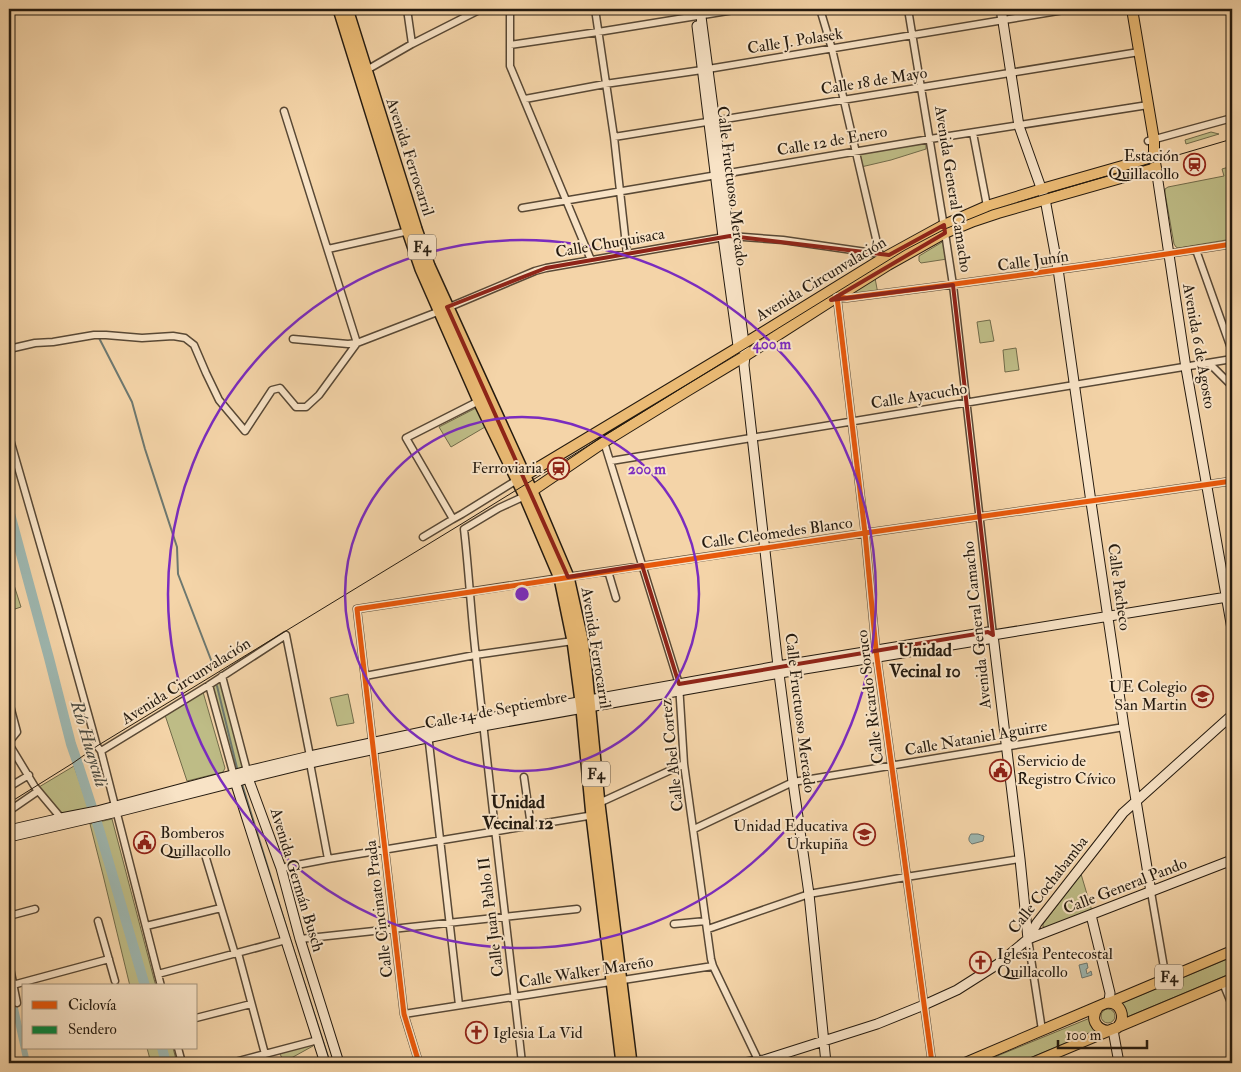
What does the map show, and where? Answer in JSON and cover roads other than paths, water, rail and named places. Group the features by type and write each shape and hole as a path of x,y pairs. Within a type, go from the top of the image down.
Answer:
{"highway":[{"name":"Avenida Ferrocarril","path":"339,9 362,72 412,230 421,269 443,309 529,494 564,578 582,640 585,704 595,810 617,982 631,1063"},
{"name":"Avenida Ferrocarril","path":"347,9 362,72"},
{"name":"Avenida Ferrocarril","path":"443,309 479,401 521,478"},
{"name":"Avenida Ferrocarril","path":"564,578 585,704"},
{"name":"Avenida Ferrocarril","path":"617,982 622,1063"}],"main road":[{"name":"Calle Pacheco","path":"1001,9 1019,126 1044,194 1058,270 1124,727 1151,892"},
{"path":"1127,9 1137,52"},
{"path":"1132,9 1137,52"},
{"name":"Calle Fructuoso Mercado","path":"698,12 766,548 793,782 809,894 826,1063"},
{"name":"Avenida 6 de Agosto","path":"1137,52 1186,368 1229,595 1232,629"},
{"name":"Avenida Circunvalación","path":"521,478 742,354 881,256 945,229 974,221 1044,194 1154,157"},
{"name":"Avenida Circunvalación","path":"529,494 604,442 742,354 945,229 987,206 1156,168"},
{"name":"Calle 14 de Septiembre","path":"9,830 95,814 310,760 483,722 779,669 877,653 988,639 994,635 1229,595"},
{"name":"Avenida General Camacho","path":"994,635 1028,939"},
{"name":"Calle Cochabamba","path":"743,1063 758,1062 877,1024 957,990 998,964 1028,939 1037,923 1123,813 1232,715"},
{"name":"Avenida Germán Busch","path":"248,775 281,868 300,939 339,1063"},
{"name":"Avenida Germán Busch","path":"235,779 326,1063"},
{"name":"Calle 14 de Septiembre","path":"9,837 62,821"},
{"name":"Calle General Pando","path":"1028,939 1232,860"},
{"path":"1091,915 1110,993 1110,1002 1122,1011 1120,1024 1113,1030 1103,1030 1096,1024 1094,1015 1098,1007"},
{"name":"F4","path":"965,1063 1232,951"},
{"name":"F4","path":"1032,1063 1228,981"},
{"path":"1113,1030 1119,1063"}],"street":[{"path":"407,9 412,44"},
{"path":"362,72 481,9"},
{"path":"510,9 510,66 591,260"},
{"path":"594,9 614,137 627,254"},
{"path":"510,45 598,32 698,12 740,9"},
{"path":"820,9 832,49 881,256"},
{"name":"Avenida General Camacho","path":"908,9 953,285 994,635"},
{"name":"Calle J. Polasek","path":"525,99 606,84 832,49 1070,9"},
{"name":"Calle 18 de Mayo","path":"614,137 1137,52"},
{"name":"Calle 12 de Enero","path":"522,208 856,151 1145,105"},
{"path":"284,110 357,343"},
{"path":"1151,141 1232,118"},
{"path":"972,133 987,206"},
{"path":"328,249 412,230"},
{"name":"Calle Chuquisaca","path":"357,343 535,271 727,236 783,240 881,256"},
{"name":"Calle Junín","path":"837,297 847,298 953,285 1232,244"},
{"path":"1196,250 1232,351"},
{"name":"Calle Ricardo Soruco","path":"837,297 891,767 932,1063"},
{"path":"9,349 35,343 106,334 142,338 174,336 184,338 194,345 220,400 245,432 272,390 280,388 296,407 306,407 319,395 357,343"},
{"path":"293,339 348,344 357,343"},
{"name":"Calle Ayacucho","path":"611,461 1232,359"},
{"path":"1210,364 1232,386"},
{"path":"453,519 406,438 479,401"},
{"path":"9,436 96,746 101,751 160,984"},
{"name":"Calle Abel Cortez","path":"604,442 679,688 684,764 713,966 758,1062"},
{"name":"Avenida Circunvalación","path":"423,537 521,478"},
{"name":"Calle Cleomedes Blanco","path":"356,609 865,532 1232,482"},
{"name":"Avenida Circunvalación","path":"464,529 499,508 529,494"},
{"name":"Calle Juan Pablo II","path":"464,529 471,591 475,655 522,1063"},
{"path":"608,571 616,598"},
{"name":"Calle Cincinato Prada","path":"356,609 404,1014 419,1063"},
{"name":"Avenida Circunvalación","path":"101,751 286,635 310,760"},
{"path":"364,676 475,655 573,640"},
{"name":"Avenida Germán Busch","path":"222,676 248,775"},
{"name":"Avenida Germán Busch","path":"209,684 235,779"},
{"path":"9,702 17,732 9,743 38,791 62,821"},
{"name":"Calle Nataniel Aguirre","path":"694,829 793,782 1124,727"},
{"path":"428,734 459,1005"},
{"path":"310,760 328,859"},
{"path":"281,868 532,826 595,810 684,764"},
{"path":"9,787 29,775"},
{"path":"524,777 532,826"},
{"path":"9,810 38,791"},
{"path":"206,858 265,1054"},
{"path":"708,929 809,894 1020,859"},
{"name":"Calle Pacheco","path":"1151,892 1166,979"},
{"path":"146,926 221,908"},
{"path":"9,916 35,910"},
{"path":"300,939 577,910"},
{"path":"98,920 115,981"},
{"path":"674,924 706,921"},
{"name":"Avenida General Camacho","path":"1028,939 1042,1030"},
{"path":"158,974 286,940"},
{"path":"11,985 109,959"},
{"path":"9,963 11,985 17,1003"},
{"name":"Calle Walker Mareño","path":"404,1014 713,966"},
{"path":"1228,981 1232,1005"},
{"path":"198,1017 251,1004"},
{"path":"231,1063 318,1040"},
{"path":"179,1050 182,1063"}],"water":[{"path":"971,834 984,836 983,841 972,844 969,839"},
{"path":"1087,963 1087,974 1091,971 1092,975 1082,978 1079,965"}],"waterway":[{"path":"98,336 132,402 145,449 177,547 178,574 213,665"},
{"name":"Río Huayculi","path":"9,510 71,744 99,829 144,984"},
{"path":"217,686 237,768"},
{"path":"242,784 330,1063"},
{"path":"11,990 22,1040"},
{"path":"24,1050 27,1063"},
{"name":"Río Huayculi","path":"163,1050 166,1063"}],"tram line":[{"path":"9,803 97,746 905,250 945,229 992,210 1232,139"}],"place":[{"name":"Estación Quillacollo","path":"1195,165"},
{"name":"Ferroviaria","path":"558,468"},
{"name":"UE Colegio San Martin","path":"1203,696"},
{"name":"Servicio de Registro Cívico","path":"1001,770"},
{"name":"Unidad Educativa Urkupiña","path":"864,835"},
{"name":"Bomberos Quillacollo","path":"144,842"},
{"name":"Iglesia Pentecostal Quillacollo","path":"981,963"},
{"name":"Iglesia La Vid","path":"477,1033"}],"district":[{"name":"Unidad Vecinal 10","path":"925,660"},
{"name":"Unidad Vecinal 12","path":"518,812"}]}
